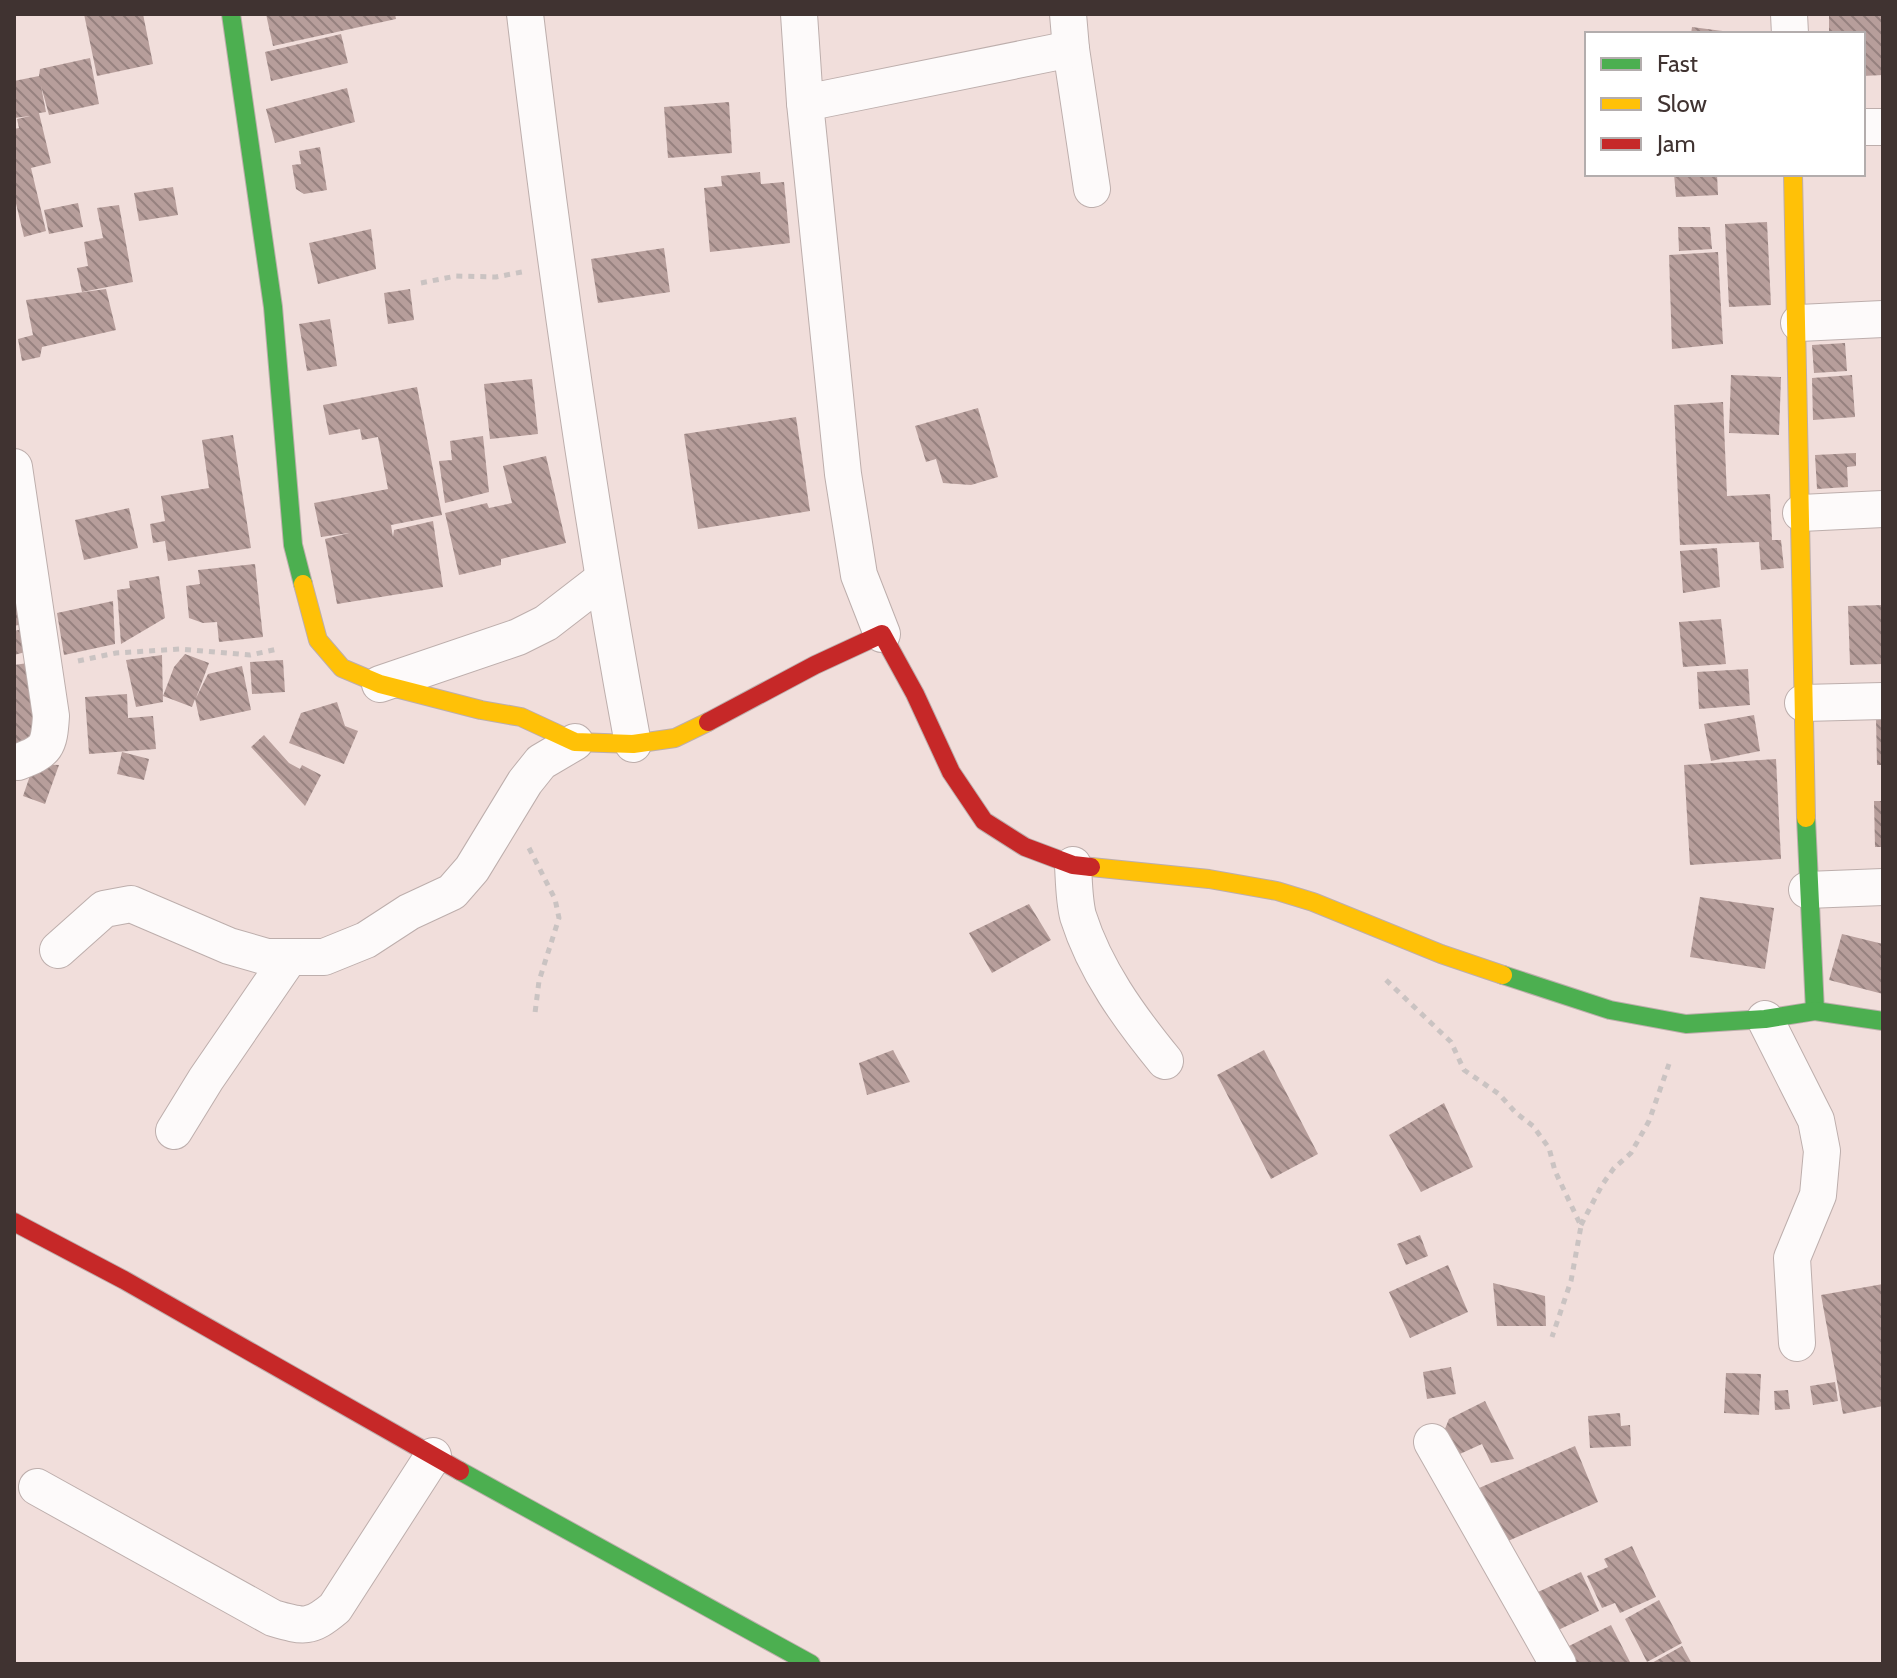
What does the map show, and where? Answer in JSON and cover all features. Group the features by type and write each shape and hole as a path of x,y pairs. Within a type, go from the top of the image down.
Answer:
{"street":[{"path":"231,14 273,307 293,545 318,640 342,668 380,684 521,717 575,742 633,744 675,738 882,634"},
{"path":"525,14 556,268 603,579 633,744"},
{"path":"799,14 805,103 843,474 859,575 882,634 915,694 951,772 984,821 1025,847 1073,865 1209,879 1277,891 1313,902 1441,954 1610,1010 1686,1024 1765,1019 1815,1011 1883,1021"},
{"path":"805,103 1070,31 1092,189"},
{"path":"1793,176 1799,323 1807,890 1815,1011"},
{"path":"1799,323 1883,319"},
{"path":"14,467 51,716 46,747 40,754 18,762"},
{"path":"1801,513 1883,509"},
{"path":"380,684 518,637 546,623 603,579"},
{"path":"1803,703 1883,701"},
{"path":"58,950 104,909 131,904 229,946 267,957 324,957 366,940 409,912 452,892 472,869 541,762 575,742"},
{"path":"1073,865 1077,913 1096,962 1127,1011 1165,1061"},
{"path":"1807,890 1883,887"},
{"path":"174,1131 289,958"},
{"path":"1765,1019 1816,1120 1822,1151 1818,1195 1792,1258 1797,1343"},
{"path":"14,1222 124,1280 433,1456 811,1664"},
{"path":"1432,1442 1558,1664"},
{"path":"37,1487 273,1618 303,1626 317,1623 335,1608 433,1456"}],"path":[{"path":"421,283 456,276 496,277 556,268"},
{"path":"43,667 116,653 180,649 250,655 318,640"},
{"path":"509,808 555,899 559,918 539,981 535,1013"},
{"path":"1382,976 1451,1042 1464,1070 1499,1094 1533,1126 1549,1148 1555,1171 1581,1226"},
{"path":"1552,1337 1571,1281 1581,1226 1602,1185 1614,1168 1631,1153 1649,1121 1675,1045 1686,1024"}],"building":[{"path":"84,14 143,14 153,64 97,76"},
{"path":"266,14 395,14 396,19 273,46"},
{"path":"1829,14 1882,14 1883,75 1865,76 1865,32 1829,32"},
{"path":"1692,27 1730,32 1691,32"},
{"path":"341,34 348,63 271,81 265,52"},
{"path":"90,58 99,104 49,115 41,86 46,112 39,113 51,163 31,168 46,231 24,237 14,195 14,129 19,128 17,119 30,116 14,118 14,81 39,76 40,69"},
{"path":"347,88 355,122 275,143 266,109"},
{"path":"729,102 732,153 668,158 664,107"},
{"path":"320,147 327,190 304,194 296,189 292,165 301,164 299,151"},
{"path":"760,172 761,184 784,182 790,243 710,252 704,188 722,186 721,176"},
{"path":"1674,176 1717,176 1718,195 1676,197"},
{"path":"173,187 178,215 139,221 134,193"},
{"path":"78,203 83,227 49,234 44,210"},
{"path":"119,205 133,282 82,292 77,268 88,266 84,242 103,238 97,208"},
{"path":"1767,222 1771,305 1729,307 1725,224"},
{"path":"1678,227 1710,227 1712,249 1679,251"},
{"path":"371,229 376,269 318,284 309,243"},
{"path":"664,248 670,292 598,303 591,259"},
{"path":"1718,252 1723,344 1672,349 1669,255"},
{"path":"106,289 116,330 42,347 40,357 22,361 18,339 33,335 26,300"},
{"path":"410,289 414,320 388,324 384,293"},
{"path":"330,319 337,366 307,371 299,324"},
{"path":"1845,343 1847,371 1814,373 1812,345"},
{"path":"1731,375 1781,377 1779,435 1729,433"},
{"path":"1852,375 1855,417 1813,420 1812,378"},
{"path":"532,379 538,434 490,439 484,384"},
{"path":"417,387 442,515 391,525 393,537 394,530 433,521 443,587 337,604 325,539 349,533 321,537 314,503 388,489 378,437 362,440 360,429 329,435 323,405"},
{"path":"1723,402 1727,496 1770,494 1772,540 1781,540 1784,568 1761,570 1759,542 1680,545 1674,405"},
{"path":"978,408 998,477 971,485 943,483 936,459 926,462 915,426"},
{"path":"796,417 810,511 698,529 684,434"},
{"path":"233,435 251,548 168,561 165,541 153,543 150,524 165,521 161,496 209,488 202,440"},
{"path":"483,436 489,492 445,503 439,461 452,460 450,441"},
{"path":"1856,453 1856,466 1847,467 1848,487 1817,489 1815,455"},
{"path":"546,456 566,543 501,559 501,565 459,575 445,513 487,503 489,508 512,503 503,466"},
{"path":"129,508 138,548 84,560 75,520"},
{"path":"1717,548 1720,587 1683,593 1680,551"},
{"path":"255,564 263,637 219,642 217,622 203,623 189,618 186,586 200,584 198,570"},
{"path":"159,576 165,618 121,644 117,590 130,588 129,581"},
{"path":"14,592 23,624 14,626"},
{"path":"113,601 115,644 64,655 57,613"},
{"path":"1883,605 1883,664 1850,665 1848,606"},
{"path":"1721,619 1726,664 1683,667 1679,622"},
{"path":"27,628 33,650 14,655 14,631"},
{"path":"185,654 209,663 196,698 208,674 242,666 251,710 200,721 195,699 192,707 163,696 174,667"},
{"path":"162,655 163,702 136,707 126,660"},
{"path":"283,660 285,692 252,694 250,662"},
{"path":"35,662 44,744 14,748 14,665"},
{"path":"1748,669 1750,705 1699,709 1697,672"},
{"path":"127,694 128,718 153,716 156,749 89,754 85,697"},
{"path":"337,702 345,726 358,731 344,764 289,743 301,713"},
{"path":"1754,715 1760,751 1711,761 1704,724"},
{"path":"1883,717 1883,765 1877,765 1876,718"},
{"path":"264,735 289,763 300,769 302,765 321,775 305,806 251,747"},
{"path":"122,752 149,759 144,780 117,774"},
{"path":"1776,759 1781,859 1690,865 1684,765"},
{"path":"34,764 59,765 45,804 23,796"},
{"path":"1874,801 1883,801 1883,847 1875,847"},
{"path":"1700,897 1774,908 1765,969 1690,957"},
{"path":"1029,904 1051,940 992,973 969,933"},
{"path":"1842,934 1883,944 1883,994 1829,980"},
{"path":"893,1050 910,1082 867,1095 859,1063"},
{"path":"1264,1050 1318,1154 1271,1179 1217,1075"},
{"path":"1444,1103 1473,1167 1421,1192 1389,1135"},
{"path":"1420,1235 1428,1256 1406,1265 1397,1244"},
{"path":"1448,1265 1468,1312 1410,1338 1389,1292"},
{"path":"1493,1283 1545,1296 1546,1326 1497,1326"},
{"path":"1883,1284 1883,1406 1843,1414 1821,1295"},
{"path":"1451,1367 1456,1394 1427,1399 1423,1372"},
{"path":"1726,1373 1761,1374 1759,1415 1724,1413"},
{"path":"1835,1382 1838,1401 1813,1405 1810,1386"},
{"path":"1788,1390 1790,1409 1775,1410 1774,1391"},
{"path":"1485,1401 1514,1459 1491,1463 1482,1444 1451,1458 1442,1436 1449,1419"},
{"path":"1620,1413 1621,1426 1630,1425 1631,1446 1590,1448 1588,1416"},
{"path":"1575,1446 1598,1502 1494,1547 1470,1492"},
{"path":"1632,1546 1656,1597 1620,1613 1615,1603 1602,1608 1587,1576 1608,1567 1604,1559"},
{"path":"1581,1572 1599,1611 1556,1631 1538,1592"},
{"path":"1659,1600 1682,1643 1647,1662 1625,1619"},
{"path":"1611,1625 1631,1664 1566,1664 1559,1651"},
{"path":"1682,1646 1692,1664 1650,1664"}],"traffic: fast":[{"path":"231,14 273,307 293,545 303,584"},
{"path":"1806,818 1815,1011"},
{"path":"1503,975 1610,1010 1686,1024 1765,1019 1815,1011 1883,1021"},
{"path":"460,1471 811,1664"}],"traffic: slow":[{"path":"1793,176 1806,818"},
{"path":"303,584 318,640 342,668 380,684 521,717 575,742 633,744 675,738 708,722"},
{"path":"1091,867 1209,879 1277,891 1503,975"}],"traffic: jam":[{"path":"708,722 815,665 882,634 915,694 951,772 984,821 1025,847 1073,865 1091,867"},
{"path":"14,1222 124,1280 460,1471"}]}
